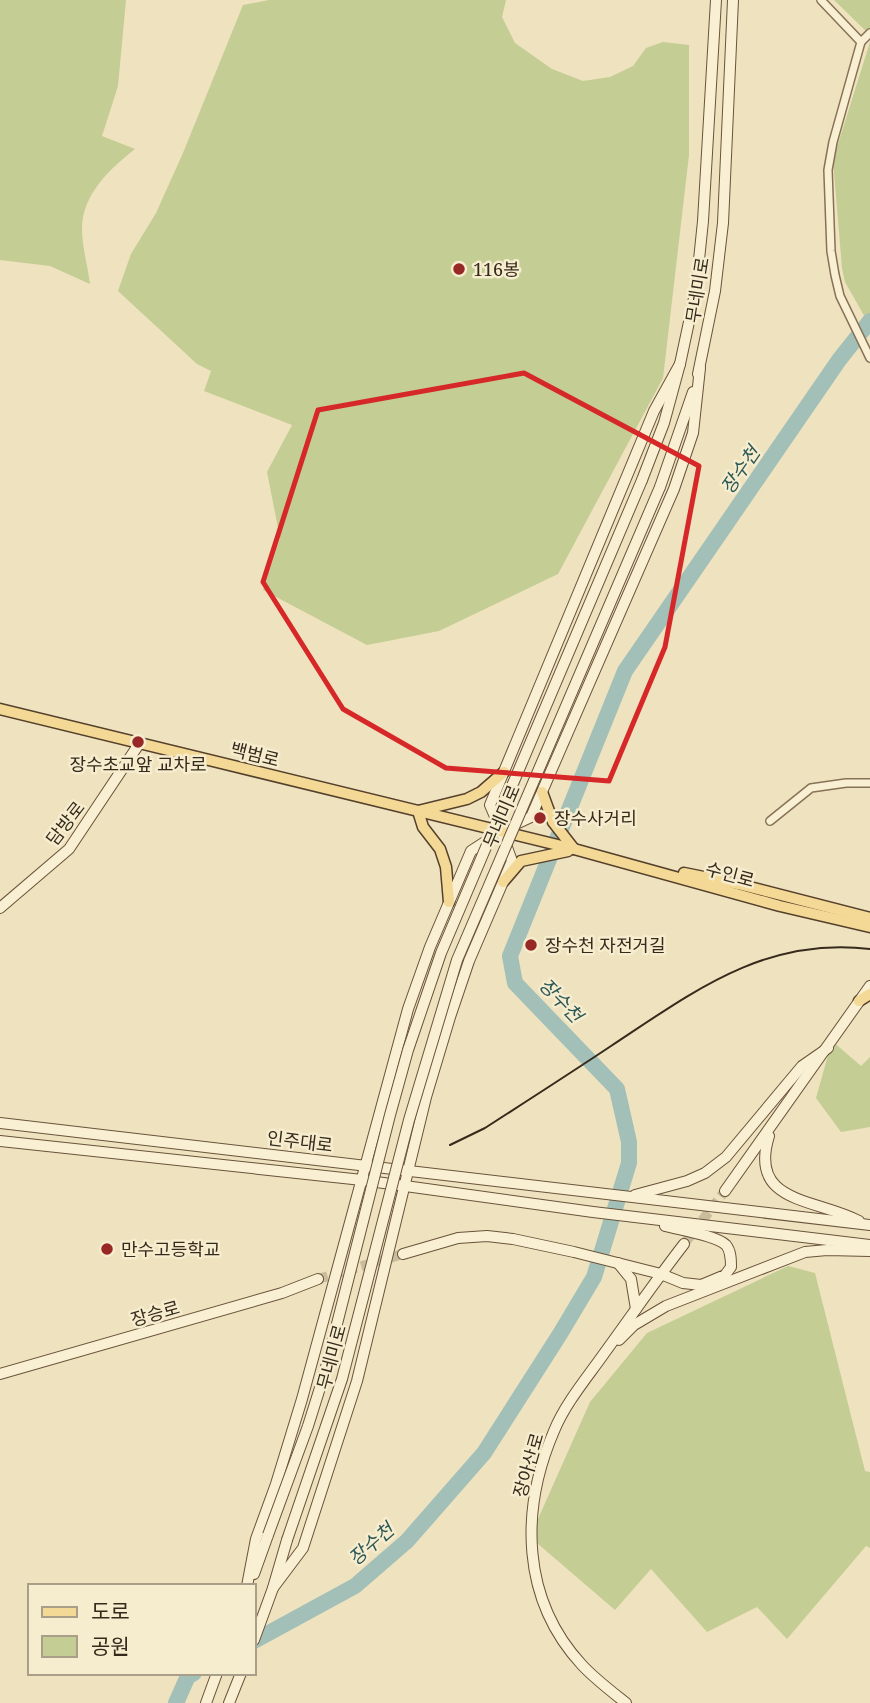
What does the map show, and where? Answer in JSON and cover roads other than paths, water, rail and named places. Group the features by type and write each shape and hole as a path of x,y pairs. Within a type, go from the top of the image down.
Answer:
{"main road":[{"name":"무네미로","path":"250,1584 308,1426 324,1374 408,1050 441,953 664,423 696,289 703,221 716,0"},
{"name":"무네미로","path":"256,1635 274,1588 287,1541 342,1379 409,1120 457,960 660,487 700,368 715,291 723,223 733,0"},
{"path":"274,1588 303,1548 357,1381 426,1097 450,1017 469,961 512,861 490,806 654,411 680,364"},
{"path":"249,1584 256,1539 302,1399 408,1009 430,947 471,850 501,831 531,817 674,489 693,433 700,368"},
{"name":"백범로","path":"0,709 501,831"},
{"name":"담방로","path":"0,908 69,849 139,744"},
{"path":"449,902 446,867 440,849 424,827 418,811 467,799 481,792 504,772"},
{"path":"542,792 553,822 578,851"},
{"name":"수인로","path":"501,831 780,906 870,927"},
{"path":"503,882 522,861 578,851"},
{"name":"수인로","path":"578,851 868,914"},
{"path":"725,1191 870,986"},
{"path":"859,1001 870,994"},
{"path":"631,1196 687,1181 726,1157 802,1066 828,1048"},
{"name":"인주대로","path":"0,1123 631,1196"},
{"path":"772,1126 763,1162 776,1188 786,1195 842,1212 868,1225"},
{"name":"인주대로","path":"0,1141 362,1180 626,1216"},
{"path":"631,1196 868,1225"},
{"path":"626,1216 870,1245"},
{"path":"403,1254 458,1238 487,1236 574,1252 661,1274 683,1283 701,1285 726,1275 731,1267 731,1255 726,1246 716,1240 626,1216"},
{"name":"장아산로","path":"626,1703 580,1663 557,1630 542,1600 535,1575 530,1537 533,1500 554,1429 599,1360 684,1244"},
{"path":"599,1360 634,1325 666,1306 804,1252 870,1251"},
{"path":"614,1262 631,1279 636,1309"},
{"name":"장승로","path":"0,1374 282,1293 317,1279"},
{"path":"229,1703 240,1675"},
{"path":"206,1703 216,1676"}],"street":[{"path":"821,0 861,42"},
{"path":"869,355 841,296 835,275 831,251 828,170 833,142 861,42 870,33"},
{"path":"770,821 811,788 870,783"}],"waterway":[{"name":"장수천","path":"256,1640 355,1586 407,1541 484,1453 594,1277 629,1163 629,1142 617,1089 515,983 510,956 625,671 839,360 870,321"},
{"name":"장수천","path":"176,1703 190,1675"}],"tunnel":[{"path":"684,1244 725,1191"},
{"path":"318,1279 403,1254"}],"tram line":[{"path":"450,1145 485,1128 671,1006 732,972 797,951 832,947 870,949"}],"place":[{"name":"116봉","path":"459,269"},
{"name":"장수초교앞 교차로","path":"138,742"},
{"name":"장수사거리","path":"540,818"},
{"name":"장수천 자전거길","path":"531,945"},
{"name":"만수고등학교","path":"107,1249"}]}
